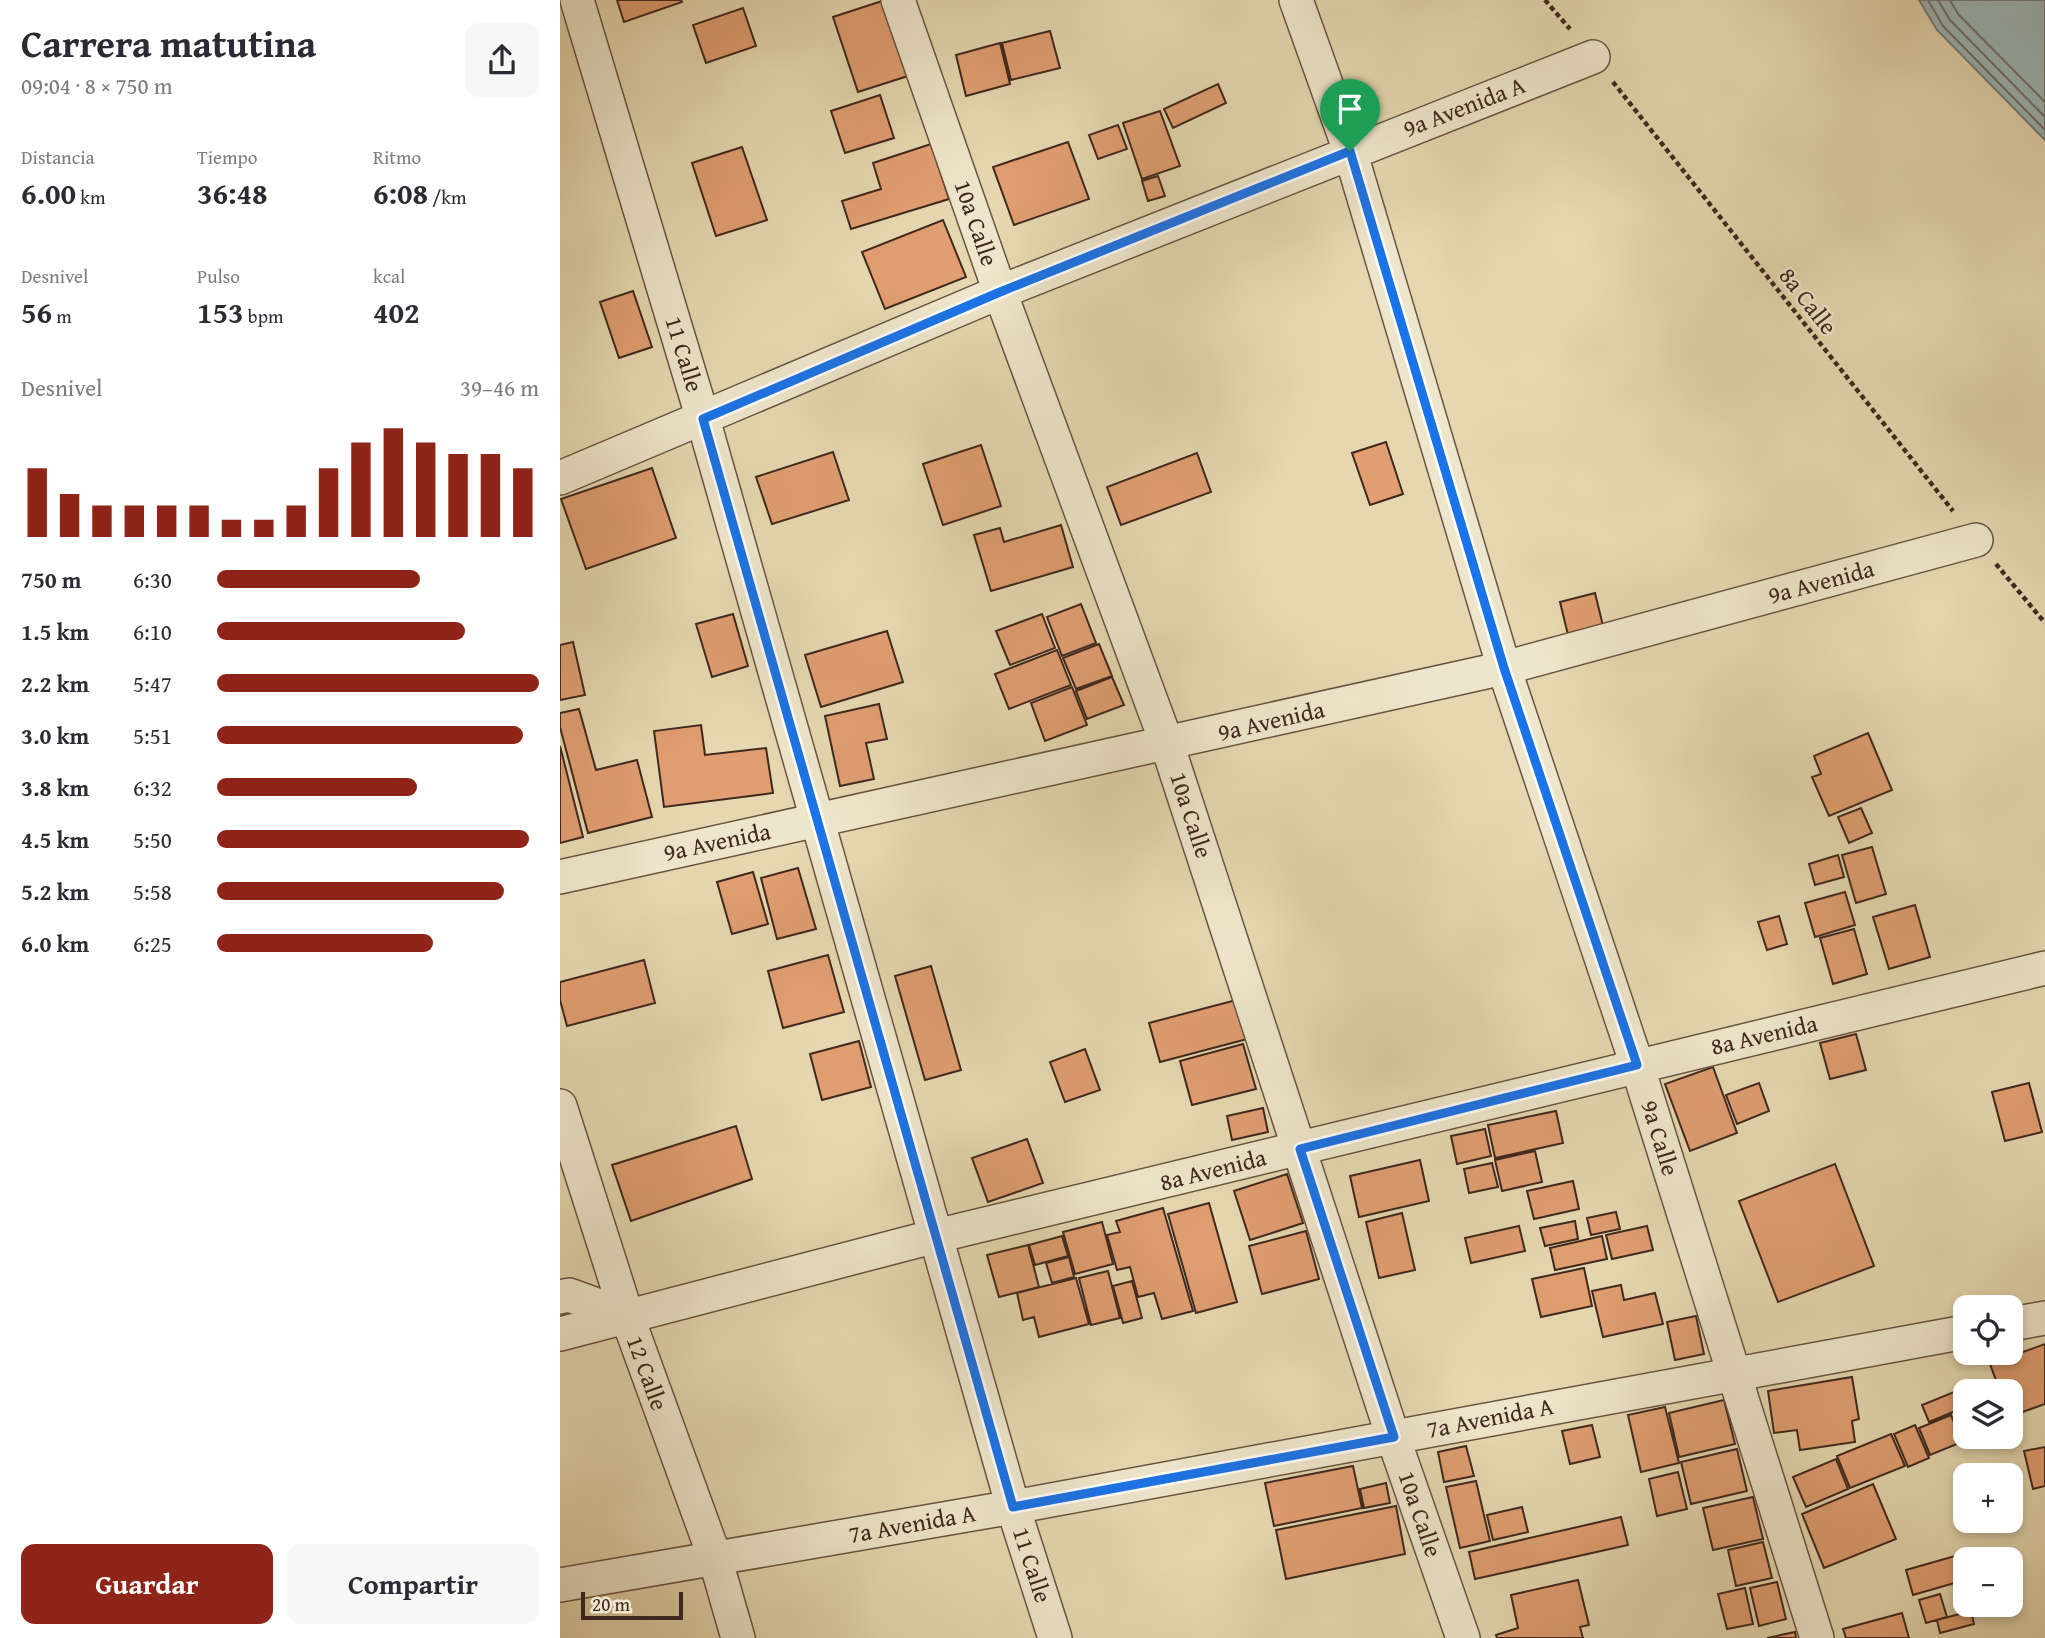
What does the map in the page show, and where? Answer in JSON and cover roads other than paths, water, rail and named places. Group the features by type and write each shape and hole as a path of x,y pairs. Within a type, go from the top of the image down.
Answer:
{"street":[{"name":"11 Calle","path":"577,0 703,419 1013,1507 1055,1638"},
{"name":"10a Calle","path":"898,0 1000,292 1167,744 1394,1437 1463,1638"},
{"name":"9a Calle","path":"1296,0 1350,151 1504,668 1637,1065 1817,1638"},
{"name":"9a Avenida A","path":"560,478 1000,292 1592,57"},
{"name":"9a Avenida","path":"560,877 1504,668 1976,540"},
{"name":"8a Avenida","path":"560,1334 936,1236 2045,968"},
{"name":"12 Calle","path":"560,1107 627,1316 715,1558 738,1638"},
{"path":"560,1297 569,1295 627,1316"},
{"path":"2023,1322 2045,1318"},
{"name":"7a Avenida A","path":"560,1585 1013,1507 1734,1372 1953,1334"}],"water":[{"path":"1919,0 2045,0 2045,140 1937,30"}]}
